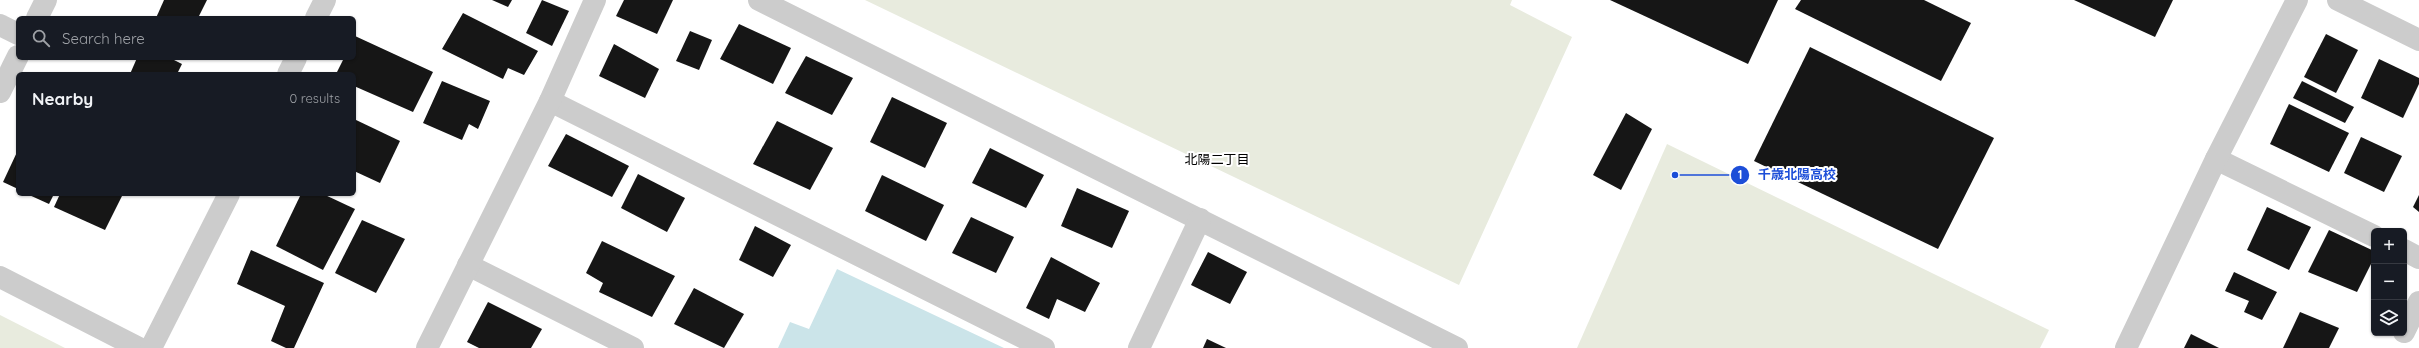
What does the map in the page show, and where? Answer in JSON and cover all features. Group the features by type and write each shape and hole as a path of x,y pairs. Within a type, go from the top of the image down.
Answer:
{"street":[{"path":"38,16 46,0"},
{"path":"317,16 325,0"},
{"path":"427,348 550,101 596,0"},
{"path":"759,0 1457,348"},
{"path":"2126,348 2216,159 2297,0"},
{"path":"2338,0 2419,40"},
{"path":"0,25 16,33"},
{"path":"0,92 16,60"},
{"path":"289,72 295,60"},
{"path":"550,101 1044,348"},
{"path":"2216,159 2371,235"},
{"path":"151,348 228,196"},
{"path":"1139,348 1200,219"},
{"path":"2407,252 2419,258"},
{"path":"468,265 633,348"},
{"path":"0,277 139,348"},
{"path":"2407,327 2419,302"},
{"path":"2396,348 2402,336"}],"shaded area":[{"path":"865,0 1512,0 1510,5 1572,37 1459,285"},
{"path":"1667,144 2049,330 2040,348 1577,348"},
{"path":"0,315 65,348 0,348"}],"water":[{"path":"837,269 1004,348 778,348 790,322 809,329"}],"building":[{"path":"164,0 207,0 199,16 157,16"},
{"path":"492,0 512,0 508,7"},
{"path":"542,0 569,11 552,46 526,33"},
{"path":"624,0 673,0 657,34 616,16"},
{"path":"1610,0 1778,0 1748,64"},
{"path":"1801,0 1924,0 1971,23 1941,81 1795,9"},
{"path":"2074,0 2173,0 2155,37"},
{"path":"463,13 538,51 524,75 508,68 503,79 442,49"},
{"path":"739,24 791,48 773,84 720,59"},
{"path":"690,31 712,40 699,70 676,61"},
{"path":"2326,34 2358,50 2336,93 2304,77"},
{"path":"356,36 433,72 413,112 356,87 356,72 337,72 343,60 356,60"},
{"path":"614,44 659,69 645,98 599,76"},
{"path":"1810,47 1994,138 1938,249 1754,161"},
{"path":"806,56 853,78 832,115 785,93"},
{"path":"2379,59 2419,78 2419,84 2403,118 2361,98"},
{"path":"136,60 174,60 182,64 178,72 131,72"},
{"path":"442,81 490,101 478,129 469,124 462,140 423,123"},
{"path":"2302,81 2354,107 2345,123 2293,98"},
{"path":"892,97 947,123 925,168 870,142"},
{"path":"2289,104 2349,133 2329,172 2270,144"},
{"path":"1626,113 1652,129 1621,190 1593,175"},
{"path":"356,120 400,141 380,183 356,172"},
{"path":"777,121 833,148 810,190 753,164"},
{"path":"566,134 629,166 612,197 548,166"},
{"path":"2361,137 2402,156 2384,192 2344,173"},
{"path":"990,148 1044,175 1026,208 972,183"},
{"path":"16,154 16,188 3,182"},
{"path":"638,174 685,198 667,232 621,208"},
{"path":"882,175 944,205 926,241 865,211"},
{"path":"1077,188 1129,211 1112,248 1061,226"},
{"path":"2419,195 2419,212 2413,207"},
{"path":"31,196 53,196 49,204"},
{"path":"59,196 122,196 105,230 54,207"},
{"path":"300,196 327,196 355,209 323,270 276,246"},
{"path":"2267,207 2311,227 2289,270 2247,250"},
{"path":"971,217 1014,237 996,273 952,253"},
{"path":"362,220 405,239 376,293 335,273"},
{"path":"755,226 791,245 773,277 739,260"},
{"path":"2329,230 2371,250 2371,264 2357,292 2308,272"},
{"path":"602,241 675,276 652,317 599,292 603,283 586,273"},
{"path":"251,250 324,283 294,348 286,348 271,341 285,306 237,284"},
{"path":"1208,252 1247,272 1230,304 1191,285"},
{"path":"1051,257 1100,283 1085,312 1057,299 1049,319 1026,308"},
{"path":"2234,272 2277,292 2262,320 2244,312 2249,301 2225,291"},
{"path":"694,288 744,314 724,348 674,324"},
{"path":"488,302 542,329 531,348 479,348 467,342"},
{"path":"2300,312 2339,328 2329,348 2283,348"},
{"path":"2191,334 2219,348 2184,348"},
{"path":"1207,339 1226,348 1203,348"}],"place":[{"name":"千歳北陽高校","path":"1675,175"}],"district":[{"name":"北陽二丁目","path":"1217,159"}]}
